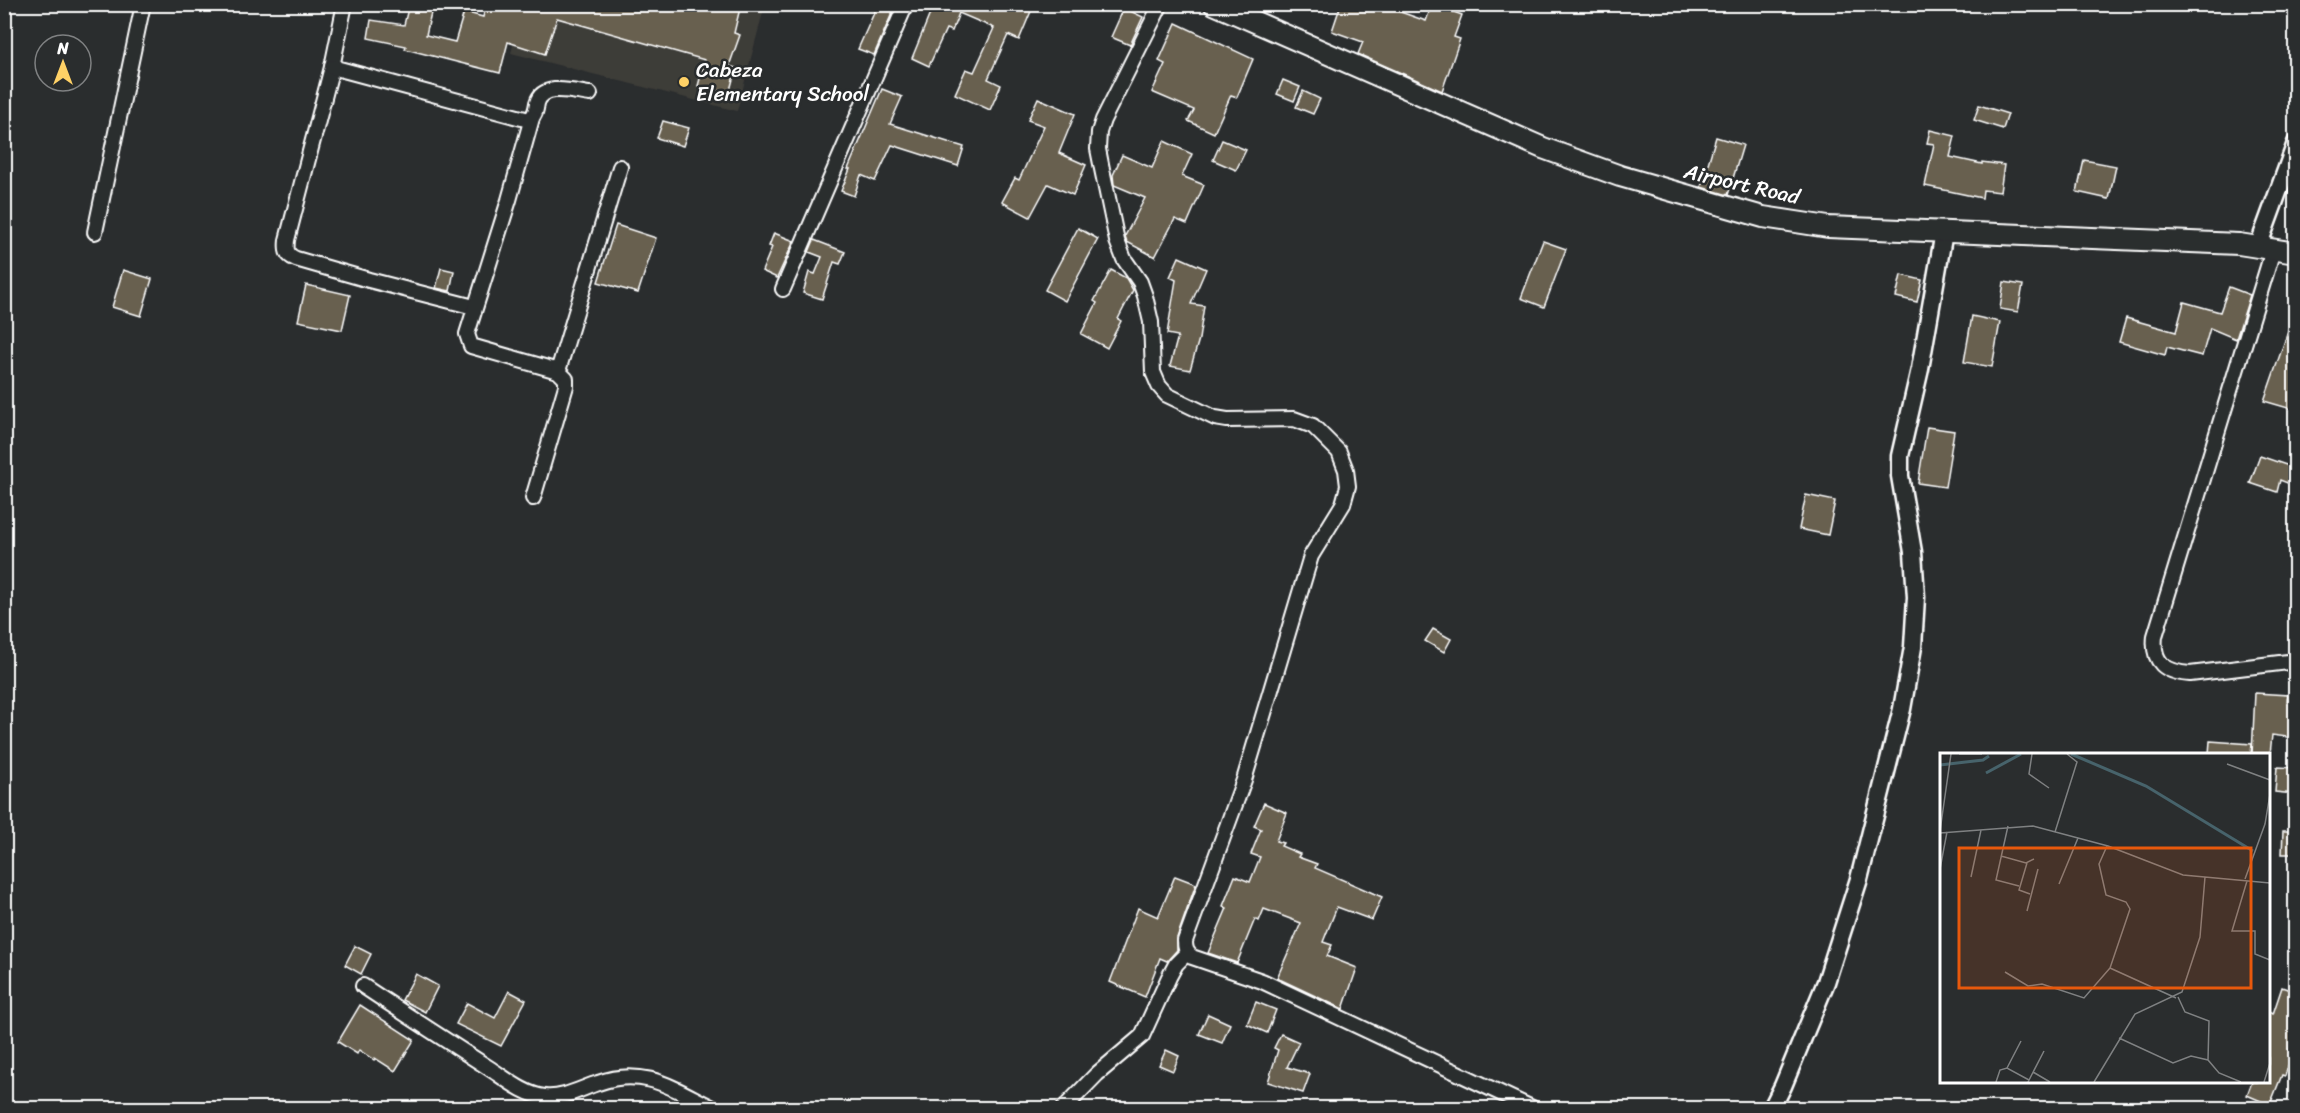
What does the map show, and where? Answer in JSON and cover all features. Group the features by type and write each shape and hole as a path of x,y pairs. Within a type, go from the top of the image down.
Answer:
{"main road":[{"name":"Airport Road","path":"1214,4 1543,148 1675,194 1763,217 1828,227 2239,244 2295,253"}],"street":[{"path":"95,232 143,4"},
{"path":"345,4 332,67 287,240 287,253 290,257 358,277 474,307"},
{"path":"783,289 906,4"},
{"path":"1161,4 1103,120 1099,132 1098,149 1117,241 1124,259 1140,282 1145,296 1151,322 1155,379 1167,395 1215,418 1227,420 1294,419 1313,426 1339,452 1346,470 1348,486 1343,504 1311,556 1244,780 1185,940 1187,953"},
{"path":"332,67 522,119 532,118"},
{"path":"533,498 566,386 565,376 558,371 471,346 467,334 539,96 551,90 590,94"},
{"path":"2295,143 2158,625 2154,647 2157,658 2164,667 2174,672 2190,674 2295,661"},
{"path":"558,371 620,167"},
{"path":"1772,1108 1784,1086 1826,981 1859,879 1902,709 1913,647 1916,597 1910,530 1900,477 1900,456 1920,369 1944,232"},
{"path":"1064,1108 1097,1074 1142,1036 1176,964 1187,953"},
{"path":"1187,953 1199,960 1262,981 1533,1108"},
{"path":"363,986 504,1078 538,1096 555,1098 612,1080 650,1078 665,1083 713,1108"}],"shaded area":[{"name":"Cabeza Elementary School","path":"524,5 765,5 737,111 511,53"}],"building":[{"path":"409,4 432,8 426,35 455,42 464,12 483,17 486,4 741,4 734,33 740,35 729,66 736,68 729,94 698,86 705,60 557,18 545,54 508,42 500,73 405,49 406,46 368,38 371,20 404,25"},
{"path":"878,4 896,4 874,55 858,49"},
{"path":"934,4 1034,4 1019,40 1008,35 988,79 1001,85 990,110 955,94 966,69 974,72 994,28 959,13 952,31 946,29 929,66 912,58"},
{"path":"1341,4 1378,4 1426,21 1432,4 1462,15 1454,37 1460,39 1442,91 1358,54 1363,42 1332,31"},
{"path":"1124,8 1143,17 1130,45 1111,37"},
{"path":"1176,23 1253,59 1237,97 1231,95 1214,133 1188,121 1194,110 1152,92 1165,64 1159,61"},
{"path":"1283,80 1300,87 1294,101 1277,94"},
{"path":"882,89 902,97 890,124 964,147 958,166 892,145 875,181 861,175 854,196 841,191"},
{"path":"1303,91 1320,99 1313,114 1296,107"},
{"path":"1038,98 1075,114 1059,153 1086,165 1073,195 1048,184 1030,217 1002,202 1015,178 1019,180 1044,126 1028,120"},
{"path":"1979,105 2008,114 2003,129 1974,120"},
{"path":"663,121 689,128 683,146 657,138"},
{"path":"1930,130 1955,136 1950,157 1982,164 1982,162 2004,165 2000,192 1983,190 1982,198 1925,186 1934,144 1927,143"},
{"path":"1716,137 1743,145 1728,195 1701,187"},
{"path":"1222,140 1246,150 1236,170 1213,160"},
{"path":"1164,141 1192,154 1182,176 1204,185 1187,224 1175,219 1155,257 1127,242 1125,236 1145,198 1114,185 1113,175 1122,155 1152,168"},
{"path":"2084,160 2116,166 2109,199 2077,192"},
{"path":"616,225 656,238 638,293 598,282"},
{"path":"1078,228 1098,239 1065,301 1045,290"},
{"path":"774,233 794,241 777,278 762,271 772,247 769,246"},
{"path":"814,240 845,252 840,264 834,262 822,299 803,293 809,272 815,274 822,257 809,252"},
{"path":"1543,241 1566,249 1544,307 1521,298"},
{"path":"1179,257 1206,269 1191,304 1204,306 1199,339 1190,370 1170,366 1178,336 1167,334 1176,280 1170,277"},
{"path":"441,268 454,271 450,291 436,288"},
{"path":"123,270 152,279 141,316 112,307"},
{"path":"1111,270 1126,278 1133,290 1118,319 1121,321 1107,348 1081,334 1097,303 1094,301"},
{"path":"1901,275 1922,280 1917,302 1896,297"},
{"path":"2004,282 2023,285 2018,312 2000,309"},
{"path":"306,285 350,295 342,330 298,321"},
{"path":"2229,287 2250,295 2236,339 2210,328 2202,356 2167,347 2165,355 2119,342 2126,318 2176,332 2184,302 2220,312"},
{"path":"1972,316 2000,322 1992,367 1964,362"},
{"path":"2293,317 2295,317 2295,410 2264,401"},
{"path":"1927,427 1954,431 1945,487 1918,483"},
{"path":"2260,456 2295,468 2295,486 2280,480 2277,492 2250,483"},
{"path":"1806,495 1835,501 1828,535 1799,529"},
{"path":"1433,629 1451,639 1444,652 1425,641"},
{"path":"2255,693 2288,695 2287,701 2295,702 2295,738 2272,735 2270,754 2252,753"},
{"path":"2210,741 2252,744 2251,753 2209,753"},
{"path":"2277,767 2295,768 2295,794 2275,792"},
{"path":"1264,803 1287,813 1276,841 1283,843 1281,846 1300,854 1298,857 1317,864 1315,868 1382,897 1372,920 1337,907 1323,942 1332,945 1327,956 1357,968 1343,1009 1277,978 1301,923 1264,909 1259,921 1255,919 1237,963 1208,953 1227,908 1223,906 1235,876 1250,882 1260,857 1251,854 1261,829 1254,826"},
{"path":"2283,831 2295,831 2295,854 2282,854"},
{"path":"1175,876 1196,884 1177,938 1177,950 1167,961 1160,958 1145,997 1110,982 1138,908 1158,917"},
{"path":"355,946 371,954 361,974 345,965"},
{"path":"416,974 438,986 425,1012 402,1000"},
{"path":"2282,987 2295,992 2295,1032 2289,1050 2293,1051 2285,1076 2282,1075 2269,1107 2268,1104 2247,1095 2252,1083 2270,1083 2270,1013 2273,1014"},
{"path":"509,991 526,1000 501,1046 456,1024 467,1003 495,1018"},
{"path":"1256,1002 1276,1010 1267,1033 1247,1024"},
{"path":"360,1005 414,1040 395,1071 375,1058 374,1060 359,1050 357,1054 338,1042"},
{"path":"1208,1014 1230,1024 1222,1043 1199,1034"},
{"path":"1281,1034 1299,1042 1287,1067 1310,1074 1303,1093 1268,1082 1278,1050 1274,1048"},
{"path":"1166,1050 1179,1056 1173,1071 1159,1065"}],"waterway":[{"path":"2287,4 2296,9"}],"place":[{"name":"Cabeza Elementary School","path":"684,82"}]}
